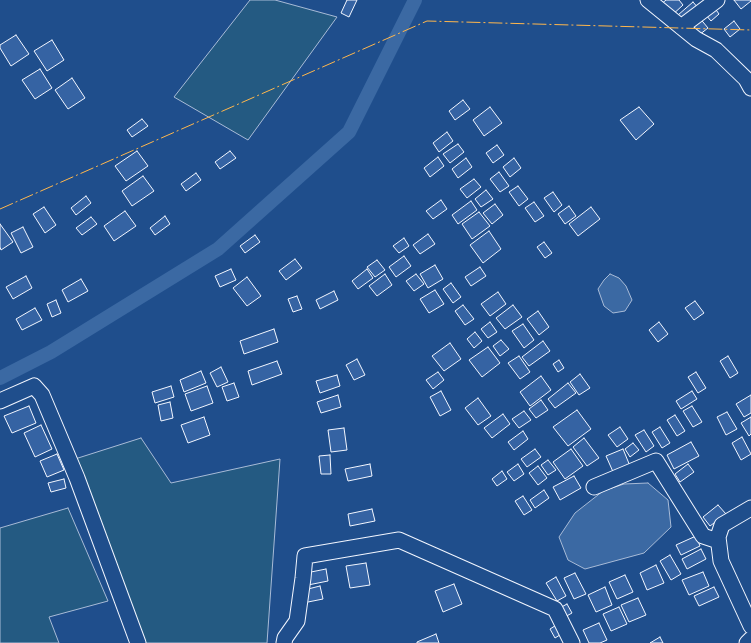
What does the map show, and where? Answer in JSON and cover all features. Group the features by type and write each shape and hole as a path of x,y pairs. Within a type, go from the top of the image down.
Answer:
{"street":[{"path":"648,0 696,39 716,50 746,79 751,88"},
{"path":"681,27 718,0"},
{"path":"0,401 34,386 42,395 77,478 138,643"},
{"path":"594,487 656,461 703,536 718,541"},
{"path":"751,508 722,525 718,537 721,561 751,626"},
{"path":"284,643 285,638 296,621 305,556 399,540 556,610 572,643"},
{"path":"747,643 751,639"}],"shaded area":[{"path":"250,0 275,0 337,17 248,140 174,97"},
{"path":"610,274 619,278 626,286 632,300 625,311 613,313 604,306 598,289"},
{"path":"141,438 171,483 280,459 267,643 146,643 75,459"},
{"path":"648,483 668,500 671,527 644,553 585,569 568,560 559,537 575,513 603,491 624,484"},
{"path":"68,508 108,601 49,617 59,643 0,643 0,528"}],"building":[{"path":"347,0 357,0 349,17 341,13"},
{"path":"666,0 679,0 683,5 670,17 660,5"},
{"path":"734,0 751,0 751,1 741,9"},
{"path":"693,2 699,9 683,22 678,15"},
{"path":"714,7 719,14 711,21 705,14"},
{"path":"698,16 708,28 699,35 689,23"},
{"path":"734,21 740,29 730,37 724,29"},
{"path":"16,35 29,54 11,66 0,48 0,45"},
{"path":"52,40 64,60 47,71 34,51"},
{"path":"40,69 52,88 35,99 22,80"},
{"path":"72,78 85,98 68,109 55,90"},
{"path":"463,100 470,109 455,120 449,111"},
{"path":"490,107 502,123 484,136 473,120"},
{"path":"639,107 654,124 636,140 620,120"},
{"path":"142,119 148,126 132,137 127,130"},
{"path":"447,132 453,141 439,152 433,143"},
{"path":"458,144 464,152 450,163 443,154"},
{"path":"497,145 504,155 493,163 486,153"},
{"path":"137,151 148,166 126,181 115,166"},
{"path":"230,151 236,158 220,169 215,162"},
{"path":"438,157 444,166 430,177 424,168"},
{"path":"466,158 472,167 458,178 452,169"},
{"path":"514,158 521,168 510,177 503,167"},
{"path":"499,172 509,186 500,192 490,179"},
{"path":"196,173 201,180 186,191 181,184"},
{"path":"143,176 154,191 132,206 122,191"},
{"path":"474,179 481,187 467,198 460,189"},
{"path":"518,186 528,199 519,206 509,192"},
{"path":"486,190 493,199 481,207 475,199"},
{"path":"553,192 562,205 554,212 544,198"},
{"path":"86,196 91,203 76,215 71,208"},
{"path":"441,200 447,209 433,219 426,211"},
{"path":"471,201 477,210 458,224 452,215"},
{"path":"534,202 544,216 535,222 525,208"},
{"path":"495,204 503,215 492,224 483,213"},
{"path":"569,206 576,216 565,224 558,214"},
{"path":"44,207 56,225 45,233 33,214"},
{"path":"591,207 600,219 578,236 569,224"},
{"path":"125,211 136,226 114,241 104,226"},
{"path":"479,212 490,226 472,239 462,224"},
{"path":"165,216 170,224 155,235 150,228"},
{"path":"91,217 97,224 82,235 76,228"},
{"path":"0,224 13,242 1,250 0,247"},
{"path":"23,227 33,247 21,253 11,233"},
{"path":"489,231 501,249 483,263 470,245"},
{"path":"428,234 435,244 420,254 413,245"},
{"path":"255,235 260,242 245,253 240,246"},
{"path":"404,238 409,246 399,253 393,246"},
{"path":"544,242 552,253 545,258 537,247"},
{"path":"404,256 411,266 396,277 389,267"},
{"path":"295,259 302,268 286,280 279,271"},
{"path":"377,260 385,270 375,277 367,267"},
{"path":"435,265 443,279 428,288 420,274"},
{"path":"480,267 486,276 471,286 465,277"},
{"path":"231,269 236,280 220,287 215,276"},
{"path":"367,269 373,278 358,289 352,281"},
{"path":"385,274 392,285 377,296 369,286"},
{"path":"416,274 424,284 414,291 406,281"},
{"path":"26,276 32,288 13,299 6,287"},
{"path":"247,277 261,296 247,306 233,288"},
{"path":"81,279 88,291 68,302 62,290"},
{"path":"451,283 461,297 453,303 443,289"},
{"path":"435,290 444,304 429,313 420,299"},
{"path":"334,291 338,300 320,309 316,300"},
{"path":"498,292 506,304 490,316 481,304"},
{"path":"297,296 302,309 293,312 288,299"},
{"path":"56,300 61,313 52,317 47,304"},
{"path":"695,301 704,313 694,320 685,308"},
{"path":"463,305 474,319 465,325 455,311"},
{"path":"513,305 522,317 505,329 496,318"},
{"path":"35,308 42,320 22,330 16,319"},
{"path":"538,311 549,327 539,335 527,319"},
{"path":"490,322 497,332 488,338 481,329"},
{"path":"659,322 668,334 658,342 649,330"},
{"path":"523,324 534,340 524,348 512,331"},
{"path":"274,329 278,342 244,354 240,341"},
{"path":"475,332 482,341 474,348 467,339"},
{"path":"501,340 509,349 500,356 493,346"},
{"path":"543,341 550,351 529,366 522,357"},
{"path":"450,343 461,359 444,371 432,356"},
{"path":"488,347 500,363 482,377 469,360"},
{"path":"519,356 530,372 520,379 508,363"},
{"path":"728,356 738,373 730,378 720,361"},
{"path":"357,359 365,375 354,380 346,365"},
{"path":"559,360 564,368 558,372 553,364"},
{"path":"277,361 282,374 252,385 248,371"},
{"path":"221,367 228,382 217,387 210,373"},
{"path":"201,371 206,383 184,392 180,380"},
{"path":"438,372 444,380 433,389 426,380"},
{"path":"696,372 706,388 698,393 688,377"},
{"path":"580,374 590,388 579,395 570,382"},
{"path":"337,375 340,386 320,393 316,381"},
{"path":"541,376 551,390 530,406 520,392"},
{"path":"234,383 239,397 227,401 222,387"},
{"path":"568,383 576,393 555,408 548,399"},
{"path":"171,386 174,397 155,403 152,392"},
{"path":"207,386 213,403 191,411 185,394"},
{"path":"441,391 451,410 440,416 430,397"},
{"path":"692,391 697,399 681,409 676,401"},
{"path":"338,395 341,407 321,413 317,402"},
{"path":"751,395 751,413 744,417 736,404"},
{"path":"478,398 491,416 478,425 465,408"},
{"path":"541,400 548,410 536,418 529,409"},
{"path":"170,402 173,418 161,421 158,405"},
{"path":"29,406 36,423 12,433 4,416"},
{"path":"692,406 702,422 693,427 683,411"},
{"path":"577,410 591,429 568,446 553,427"},
{"path":"524,411 531,420 519,428 512,419"},
{"path":"727,412 737,429 726,435 717,417"},
{"path":"503,414 510,424 492,438 484,428"},
{"path":"675,415 685,431 677,436 667,420"},
{"path":"204,417 210,435 188,443 181,425"},
{"path":"751,417 751,434 749,436 741,423"},
{"path":"41,425 52,449 35,457 24,433"},
{"path":"620,427 628,439 617,447 608,435"},
{"path":"660,427 670,443 662,448 652,432"},
{"path":"344,428 347,450 331,452 328,430"},
{"path":"644,430 654,446 646,452 635,435"},
{"path":"523,431 528,439 514,450 508,442"},
{"path":"742,437 751,454 741,460 732,443"},
{"path":"584,438 599,458 587,466 573,447"},
{"path":"691,442 699,456 674,469 667,455"},
{"path":"633,443 639,450 630,457 625,449"},
{"path":"535,449 541,457 527,467 521,459"},
{"path":"571,449 583,466 565,479 553,462"},
{"path":"623,449 630,466 614,474 606,456"},
{"path":"57,454 64,470 47,477 40,461"},
{"path":"330,455 331,474 321,474 319,456"},
{"path":"548,460 556,470 548,475 541,465"},
{"path":"370,464 372,476 348,481 345,469"},
{"path":"518,464 524,474 514,481 507,472"},
{"path":"688,464 694,472 680,482 675,474"},
{"path":"538,466 547,478 538,485 529,473"},
{"path":"502,471 507,479 497,486 492,479"},
{"path":"574,476 581,488 560,500 553,487"},
{"path":"64,479 66,488 51,492 48,483"},
{"path":"544,490 549,498 535,508 530,500"},
{"path":"523,496 532,510 524,515 515,501"},
{"path":"718,505 726,514 710,526 703,517"},
{"path":"372,509 375,521 350,526 348,514"},
{"path":"696,536 700,546 681,555 676,545"},
{"path":"701,549 706,559 687,569 682,559"},
{"path":"670,555 681,574 671,580 660,561"},
{"path":"366,563 370,585 350,588 346,566"},
{"path":"656,565 664,583 647,590 640,573"},
{"path":"326,569 328,581 303,586 301,574"},
{"path":"703,572 709,586 689,595 682,580"},
{"path":"575,573 586,594 574,599 564,578"},
{"path":"625,575 633,592 617,599 609,582"},
{"path":"556,577 566,596 557,601 546,583"},
{"path":"454,584 462,604 443,612 435,591"},
{"path":"320,586 323,599 298,604 296,592"},
{"path":"605,587 612,605 596,612 588,595"},
{"path":"714,587 719,597 699,606 694,596"},
{"path":"638,598 646,615 629,622 621,605"},
{"path":"567,604 572,613 563,618 558,609"},
{"path":"619,607 627,624 611,631 603,614"},
{"path":"599,623 607,640 600,643 589,643 583,630"},
{"path":"558,624 563,633 555,638 550,629"},
{"path":"436,634 439,643 417,643 417,642"},
{"path":"660,637 663,643 650,643"}],"waterway":[{"path":"0,378 51,352 218,249 349,132 415,0"}],"power":[{"path":"0,209 427,21 751,30"}]}
